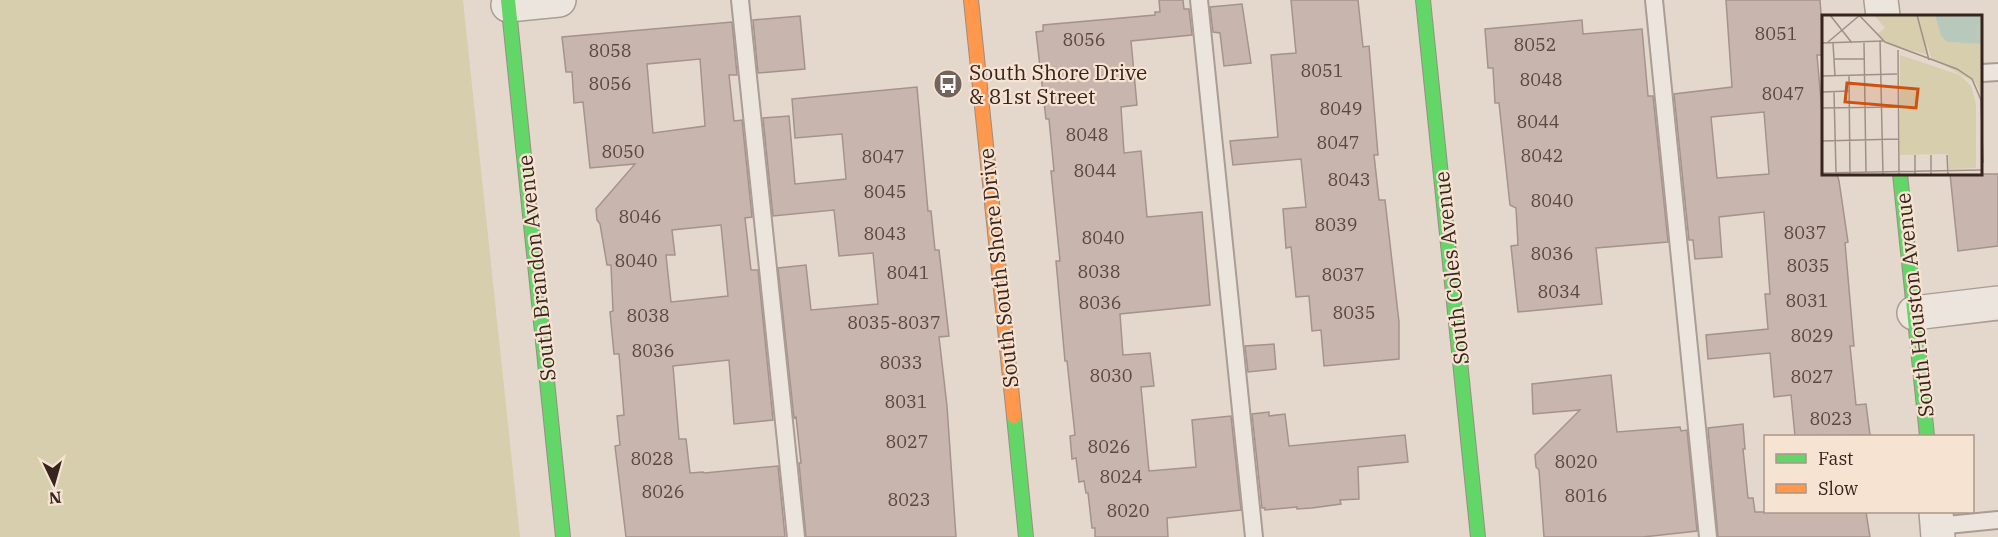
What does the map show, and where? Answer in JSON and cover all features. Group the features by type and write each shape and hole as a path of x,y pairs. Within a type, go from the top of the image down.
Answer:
{"street":[{"path":"508,3 560,0"},
{"name":"South South Shore Drive","path":"971,0 1026,537"},
{"name":"South Coles Avenue","path":"1423,0 1478,537"},
{"path":"1881,0 1883,15"},
{"name":"South Brandon Avenue","path":"508,3 563,537"},
{"name":"South Houston Avenue","path":"1900,176 1928,435"},
{"path":"1914,312 1998,303"}],"lane":[{"path":"740,0 796,537"},
{"path":"1199,0 1254,537"},
{"path":"1654,0 1708,537"},
{"path":"1983,74 1998,72"},
{"path":"1937,525 1998,520"}],"shaded area":[{"path":"0,0 463,0 520,537 0,537"}],"building":[{"path":"1159,0 1183,0 1184,9 1189,9 1192,35 1131,41 1137,105 1121,107 1124,153 1141,151 1147,217 1202,212 1210,305 1120,314 1123,355 1150,353 1154,386 1141,387 1149,471 1196,467 1192,420 1231,416 1241,510 1167,518 1168,537 1095,537 1088,493 1086,493 1084,481 1079,482 1076,458 1072,459 1070,436 1075,435 1067,361 1065,361 1056,261 1060,261 1051,171 1054,171 1036,32 1043,31 1043,25 1155,15 1155,12 1160,12"},
{"path":"1291,0 1358,0 1363,47 1369,46 1378,155 1374,155 1379,200 1385,200 1399,322 1399,359 1324,366 1321,330 1312,331 1309,296 1296,297 1291,247 1286,248 1283,209 1306,207 1301,159 1233,165 1230,141 1278,137 1271,55 1296,53"},
{"path":"1726,0 1820,0 1822,55 1817,55 1822,112 1822,176 1838,176 1839,181 1848,242 1845,243 1854,346 1850,346 1856,405 1866,404 1870,435 1795,435 1791,395 1774,397 1770,353 1708,359 1706,335 1768,329 1765,294 1770,294 1764,212 1719,217 1722,257 1695,259 1693,240 1689,240 1674,94 1732,87","holes":["1764,112 1769,174 1717,178 1711,117"]},
{"path":"1242,4 1251,63 1224,66 1220,33 1213,32 1210,7"},
{"path":"800,16 805,69 758,73 753,20"},
{"path":"1582,20 1583,34 1642,29 1648,96 1653,96 1668,242 1596,248 1602,304 1518,312 1511,246 1518,245 1516,208 1510,205 1499,103 1495,103 1493,68 1488,68 1485,29"},
{"path":"732,22 737,75 729,75 734,121 742,120 752,217 745,218 751,270 758,270 773,420 734,424 729,360 673,366 679,439 686,439 690,473 778,466 785,537 626,537 615,446 620,445 617,416 624,415 619,354 614,354 610,312 613,311 611,265 607,265 596,209 635,164 590,168 583,102 574,103 572,72 566,72 562,37","holes":["700,59 705,126 653,133 647,64","721,225 728,296 671,302 666,255 675,255 672,230"]},
{"path":"917,87 928,211 931,211 935,250 939,250 949,336 939,337 947,406 956,537 806,537 799,463 801,463 778,268 806,265 811,310 878,304 873,253 839,256 834,210 773,216 763,118 789,116 795,184 846,179 842,134 795,138 792,99"},
{"path":"1998,174 1998,246 1958,251 1950,176"},
{"path":"1274,344 1276,369 1248,372 1245,346"},
{"path":"1611,375 1617,432 1680,427 1681,431 1687,430 1697,531 1643,537 1544,537 1539,470 1536,467 1535,455 1580,410 1533,414 1532,384"},
{"path":"1269,412 1269,416 1285,414 1289,446 1405,435 1408,462 1358,467 1359,499 1340,500 1341,504 1312,508 1265,510 1262,508 1252,414"},
{"path":"1743,424 1748,498 1753,498 1755,512 1866,513 1870,537 1718,537 1708,428"}],"traffic: fast":[{"path":"508,0 563,537"},
{"path":"1423,0 1478,537"},
{"path":"1900,176 1927,435"},
{"path":"1014,416 1026,537"}],"traffic: slow":[{"path":"971,0 1014,416"}],"place":[{"name":"South Shore Drive & 81st Street","path":"948,84"}]}
